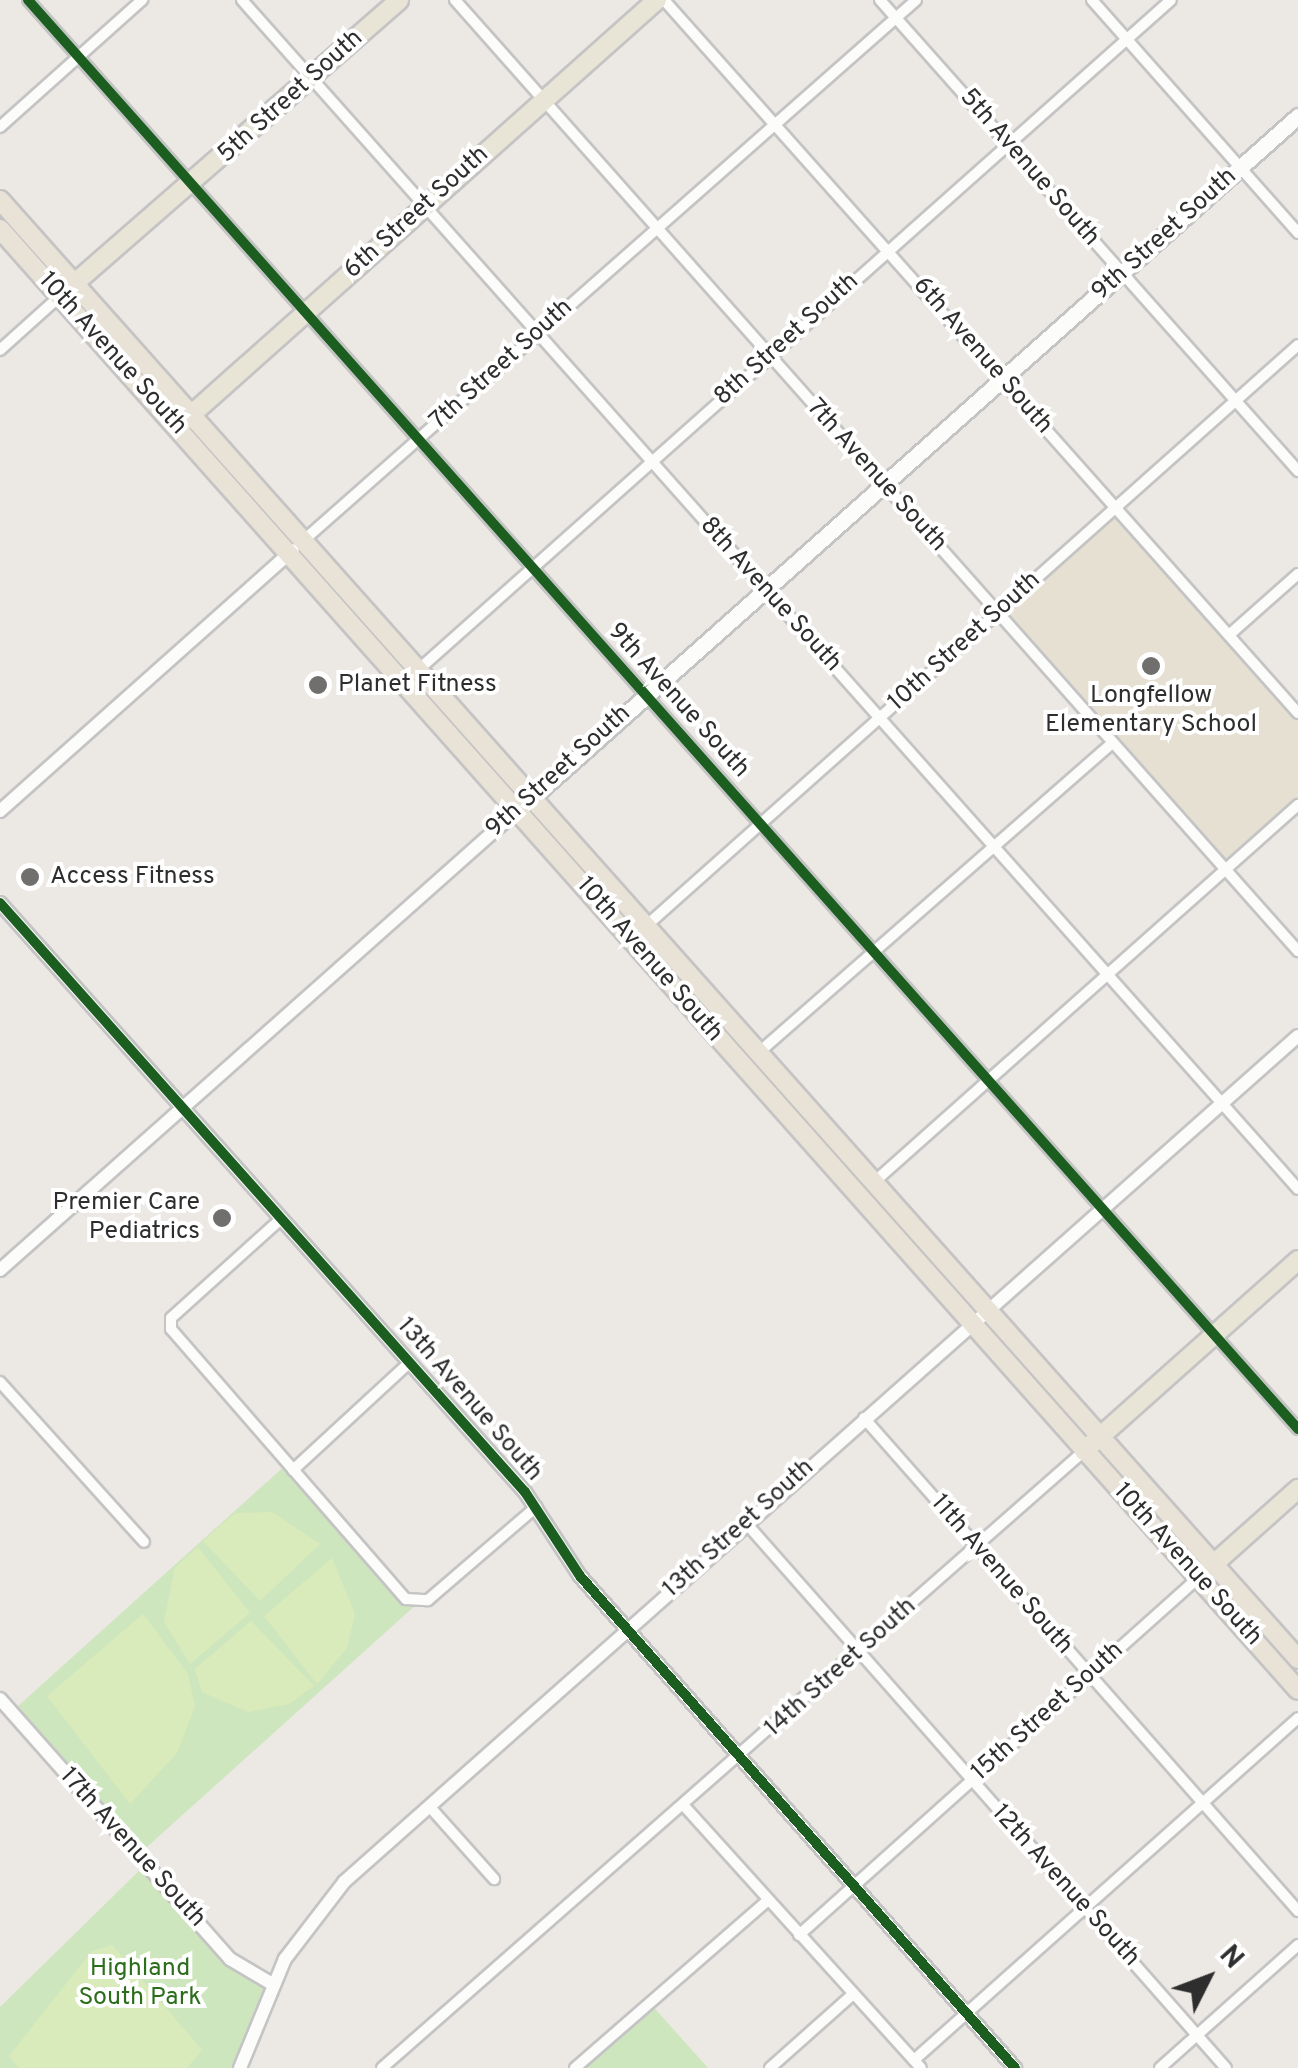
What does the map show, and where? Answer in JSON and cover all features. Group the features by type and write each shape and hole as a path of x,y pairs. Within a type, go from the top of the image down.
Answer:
{"highway":[{"name":"10th Avenue South","path":"0,200 78,284 289,554 412,676"},
{"name":"10th Avenue South","path":"0,230 60,296 304,540 412,676 525,803 648,925 760,1051 972,1322 1084,1451 1298,1658"},
{"name":"10th Avenue South","path":"525,803 632,940 743,1067 987,1309 1100,1436 1298,1690"}],"main road":[{"name":"5th Street South","path":"60,296 399,0"},
{"name":"6th Street South","path":"185,421 542,101 661,0"},
{"name":"9th Street South","path":"525,803 1298,116"},
{"name":"14th Street South","path":"1084,1451 1298,1260"},
{"name":"15th Street South","path":"1205,1571 1298,1489"}],"street":[{"name":"9th Avenue South","path":"28,0 1298,1429"},
{"path":"0,127 142,0"},
{"name":"8th Avenue South","path":"242,0 1298,1189"},
{"name":"7th Avenue South","path":"455,0 1298,951"},
{"name":"6th Avenue South","path":"661,0 776,123 1298,713"},
{"name":"5th Avenue South","path":"880,0 1298,471"},
{"name":"7th Street South","path":"0,811 916,0"},
{"path":"1092,0 1298,233"},
{"name":"8th Street South","path":"412,676 1171,0"},
{"name":"5th Street South","path":"0,350 60,296"},
{"name":"10th Street South","path":"632,940 1298,344"},
{"path":"1229,636 1298,574"},
{"path":"743,1067 1114,742"},
{"name":"9th Street South","path":"0,1270 525,803"},
{"path":"867,1189 1298,805"},
{"name":"13th Avenue South","path":"0,903 410,1362 536,1507 627,1629 1015,2068"},
{"name":"13th Street South","path":"240,2068 274,1985 316,1912 627,1629 1298,1036"},
{"path":"282,1218 170,1324 294,1470 417,1604 536,1507"},
{"path":"294,1470 410,1362"},
{"path":"0,1382 144,1542"},
{"name":"11th Avenue South","path":"864,1418 1298,1911"},
{"name":"14th Street South","path":"382,2068 664,1814 686,1808 1084,1451"},
{"name":"12th Avenue South","path":"746,1523 1226,2068"},
{"name":"15th Street South","path":"799,1935 1205,1571"},
{"name":"17th Avenue South","path":"0,1700 230,1958 274,1985"},
{"path":"686,1808 918,2064 966,2013 1298,1718"},
{"path":"429,1806 494,1878"},
{"path":"576,2068 768,1900"},
{"path":"1160,2068 1298,1945"},
{"path":"770,2068 854,1994"}],"shaded area":[{"name":"Longfellow Elementary School","path":"1115,507 1298,713 1298,805 1226,869 997,612"}],"green space":[{"path":"288,1463 416,1605 139,1855 11,1713"},
{"path":"272,1512 320,1544 260,1601 203,1541 235,1513"},
{"path":"198,1547 250,1613 190,1664 164,1622 175,1567"},
{"path":"332,1558 355,1614 347,1648 317,1684 264,1616"},
{"path":"143,1614 188,1674 195,1707 177,1753 130,1804 47,1696"},
{"path":"251,1621 314,1686 289,1704 248,1712 202,1692 195,1669"},
{"name":"Highland South Park","path":"146,1864 230,1959 274,1985 240,2068 0,2068 0,2007"},
{"path":"112,1945 202,2050 187,2068 19,2068 9,2056 92,1951"},
{"path":"649,2002 708,2068 575,2068"}],"cycle path":[{"path":"28,0 1298,1429"},
{"path":"0,903 525,1492 580,1576 1015,2068"}],"place":[{"name":"Longfellow Elementary School","path":"1151,666"},
{"name":"Planet Fitness","path":"318,685"},
{"name":"Access Fitness","path":"30,877"},
{"name":"Premier Care Pediatrics","path":"222,1218"}]}
